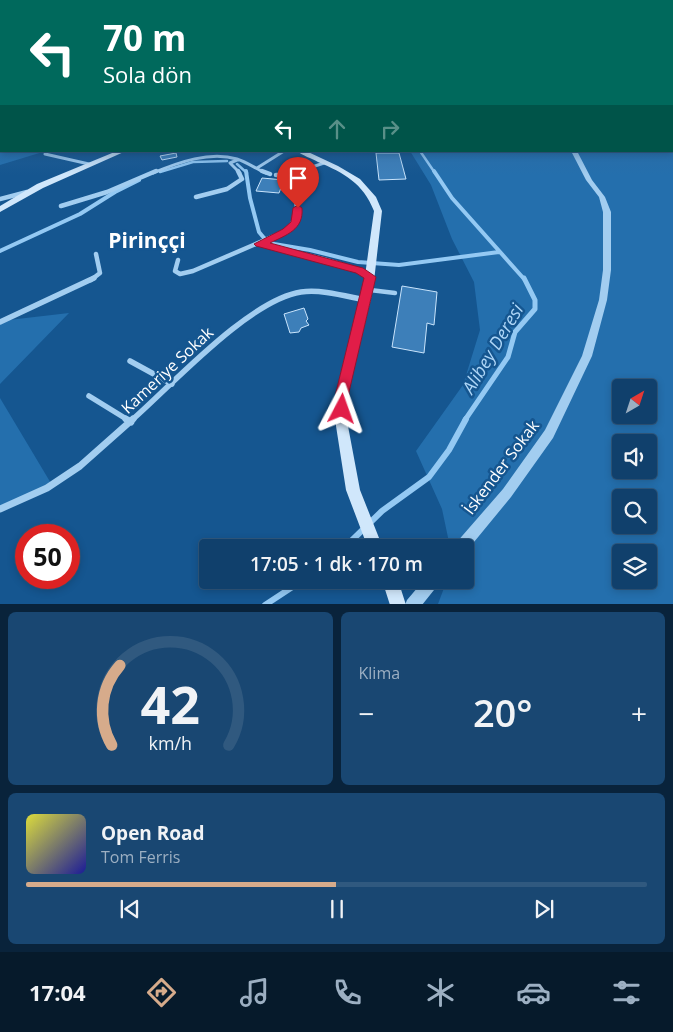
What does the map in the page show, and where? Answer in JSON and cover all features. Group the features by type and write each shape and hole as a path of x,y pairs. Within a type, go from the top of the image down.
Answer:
{"main road":[{"path":"0,209 34,190 89,164 120,152"},
{"path":"303,152 356,178 366,186 375,200 378,222 371,273 342,392 342,426 352,490 372,539"},
{"path":"393,589 398,604"}],"street":[{"path":"257,168 282,152"},
{"name":"İskender Sokak","path":"469,539 507,494 549,434 587,356 602,300 607,270 607,215 602,198 577,161 574,152"},
{"path":"45,154 89,164"},
{"path":"61,206 112,191 148,174 188,161 208,157 238,159 270,174"},
{"path":"196,197 221,191 239,182 242,179 241,174 230,163 238,159"},
{"path":"276,175 287,175 324,163"},
{"path":"178,260 175,271 180,274 193,271 259,244 286,231 295,224 298,208 287,175"},
{"path":"0,199 34,190"},
{"path":"0,322 95,278 100,273 96,254"},
{"name":"Kameriye Sokak","path":"0,509 47,488 80,466 222,338 248,317 280,297 302,292 366,295"},
{"path":"130,362 172,384"},
{"path":"89,396 131,422"},
{"path":"412,604 425,589"}],"lane":[{"path":"259,244 371,273"},
{"path":"366,295 395,293"}],"shaded area":[{"path":"0,152 43,152 0,165"},
{"path":"411,152 673,152 673,604 438,604 444,589 474,589 474,539 448,539 442,509 416,451 463,385 480,330 474,282 452,239 431,185"},
{"path":"69,313 0,384 0,321"},
{"path":"0,398 52,485 0,509"}],"building":[{"path":"176,153 177,157 162,160 160,156"},
{"path":"376,153 399,153 406,179 379,180"},
{"path":"262,178 284,180 279,193 256,191"},
{"path":"402,286 437,292 434,325 427,323 424,353 392,347"},
{"path":"304,308 308,319 306,321 309,325 301,328 299,332 290,333 284,314"}],"waterway":[{"name":"Alibey Deresi","path":"421,152 435,173"},
{"path":"160,172 193,162 227,161"},
{"path":"237,164 246,172"},
{"name":"Alibey Deresi","path":"434,171 452,198 525,280"},
{"path":"246,172 250,198 259,232 264,238 274,244 310,250 358,262 399,265 499,252"},
{"path":"0,251 80,214 115,192 139,180"},
{"name":"Alibey Deresi","path":"465,420 508,357 515,332 535,309 535,300 525,280"},
{"name":"Alibey Deresi","path":"353,539 382,511 429,477 449,450 466,419"},
{"name":"Alibey Deresi","path":"267,604 289,589"}],"district":[{"name":"Pirinççi","path":"147,241"}],"route":[{"path":"298,208 295,224 286,231 259,244 308,255 359,270 370,277 342,392 342,409"}]}
